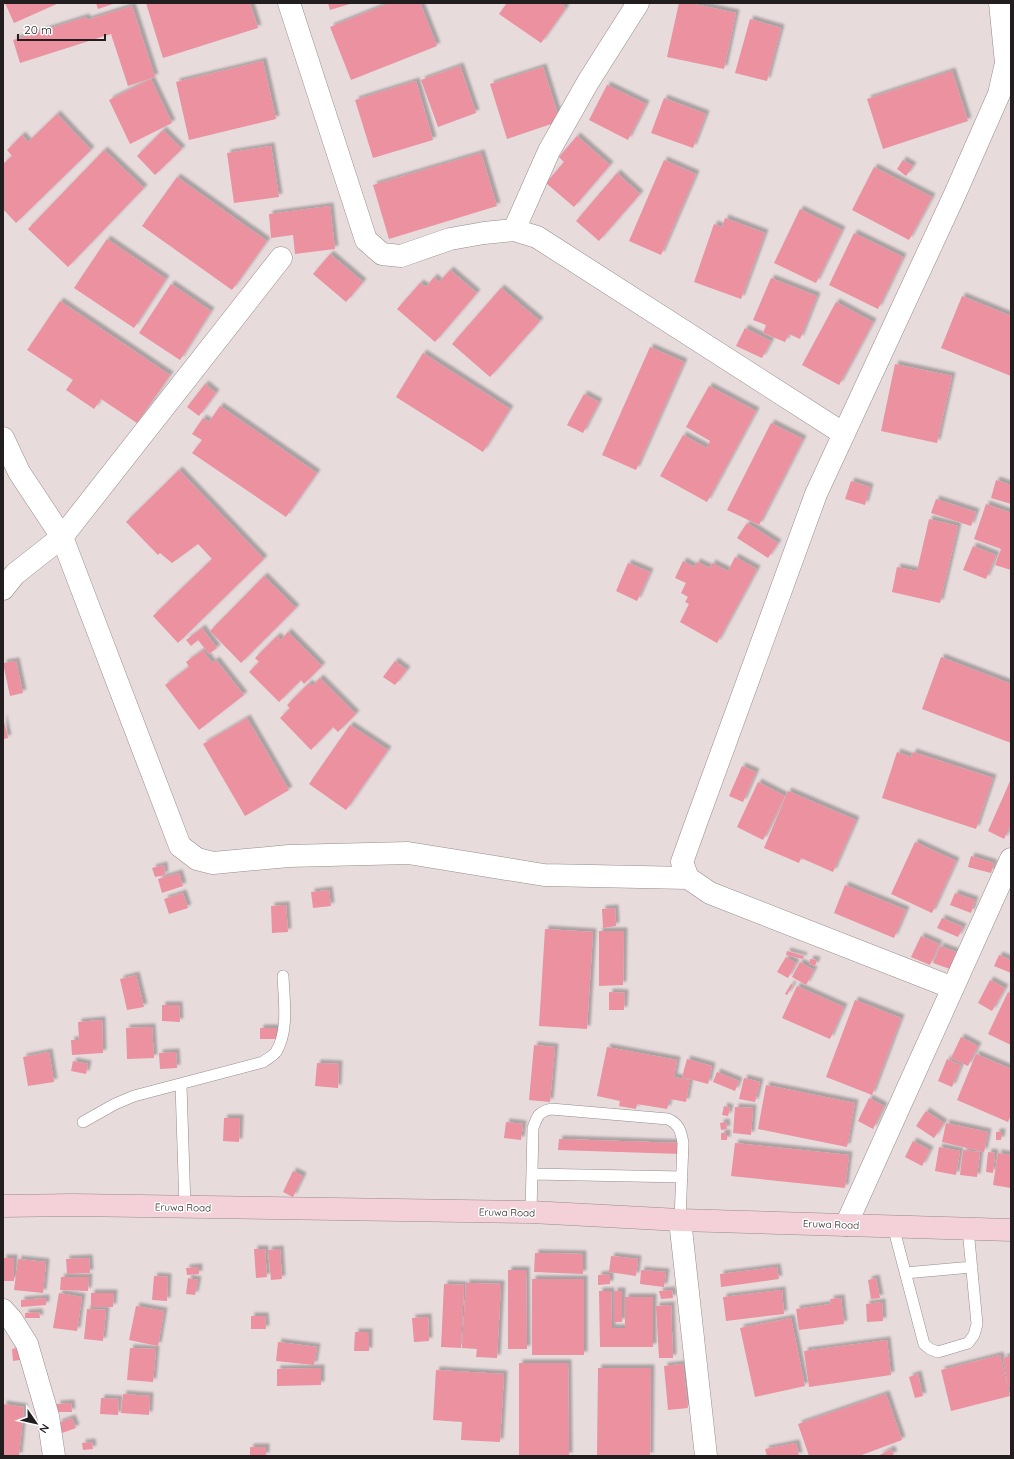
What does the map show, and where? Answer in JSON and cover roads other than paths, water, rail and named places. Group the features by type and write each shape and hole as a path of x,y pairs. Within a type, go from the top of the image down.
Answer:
{"main road":[{"name":"Eruwa Road","path":"3,1206 531,1212 680,1220 1011,1230"}],"street":[{"path":"289,3 366,240 382,254 401,256 450,239 484,233 514,230 537,237 844,434"},
{"path":"514,230 553,144 588,82 638,3"},
{"path":"953,988 710,894 688,878 682,862 816,494 1005,96 1006,63 1000,3"},
{"path":"3,589 15,574 62,537 281,258"},
{"path":"3,438 19,472 62,537 180,846 197,859 214,863 289,856 408,853 544,875 688,878"},
{"path":"846,1225 1011,859"},
{"path":"680,1220 706,1456"},
{"path":"3,1310 12,1320 27,1344 48,1416 54,1456"}],"lane":[{"path":"83,1122 115,1104 134,1096 264,1062 274,1053 282,1041 284,1018 283,976"},
{"path":"181,1084 185,1207"},
{"path":"531,1212 533,1128 537,1116 543,1111 551,1109 668,1118 676,1123 681,1132 683,1143 680,1220"},
{"path":"532,1174 682,1177"},
{"path":"893,1226 924,1344 930,1349 938,1352 968,1343 974,1335 977,1324 968,1229"},
{"path":"905,1273 972,1267"}]}
